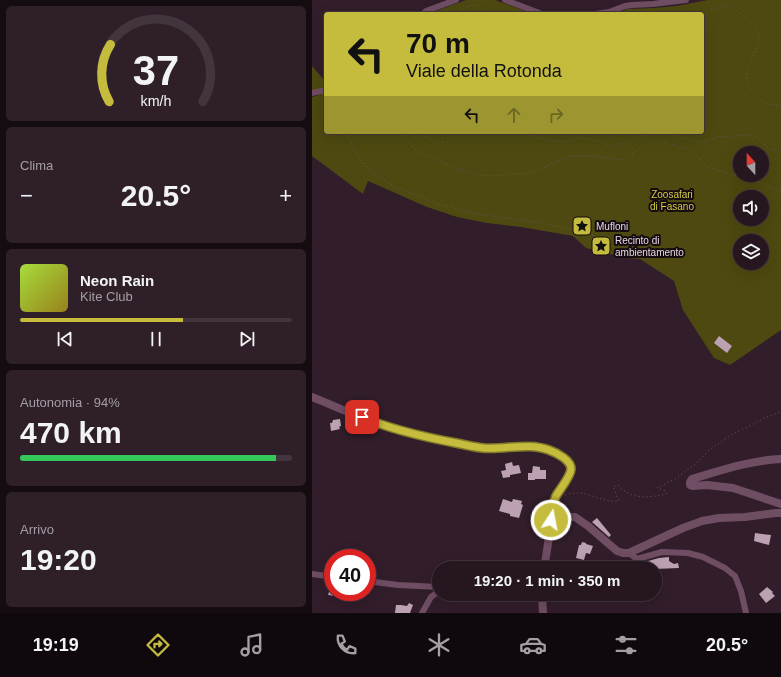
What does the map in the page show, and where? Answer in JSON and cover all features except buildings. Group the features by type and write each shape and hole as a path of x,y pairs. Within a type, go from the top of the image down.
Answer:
{"street":[{"path":"425,12 456,0"},
{"path":"505,0 537,12"},
{"path":"608,12 625,6 686,0"},
{"path":"312,93 324,90"},
{"path":"312,397 371,421 437,440 482,448 535,446 559,455 568,462 571,469 569,476 555,498 552,508 545,561"},
{"path":"781,459 773,459 742,465 692,479 690,482 690,485 692,486 707,485 733,488 781,504"},
{"path":"551,520 558,520 566,517 575,518 588,526 617,551 629,553 683,528 702,521 719,518 781,513"},
{"path":"629,553 637,559 662,552 688,553 703,557 719,565 735,576 741,591 746,613"},
{"path":"312,574 324,576"},
{"path":"376,582 432,587"},
{"path":"422,613 432,596"},
{"path":"542,601 543,613"}],"path":[{"path":"459,12 474,5 479,7 483,12"},
{"path":"704,16 708,11 730,5 757,29 760,40 746,78 751,90 757,98 770,105 781,105"},
{"path":"346,134 359,158 370,172 396,187 438,204 478,214 542,223 582,232 621,244"},
{"path":"400,134 418,152 458,169 477,174 494,176 526,173 539,170 572,156 594,156 620,160 626,158 646,144 657,141 692,150 702,163 710,168 781,191"},
{"path":"420,134 429,140 441,143 450,141 455,134"},
{"path":"523,134 551,141 563,142 583,138 598,141 611,146 632,141 644,134"},
{"path":"671,134 693,142 704,142 718,137 748,134 757,137 769,149 781,151"},
{"path":"555,498 571,493 582,493 601,500 614,502 619,501 613,487 618,485 622,490 635,497 666,494 666,492 657,488 675,479 698,462 709,450 732,434 781,412"}],"green space":[{"path":"466,0 495,0 528,12 433,12"},
{"name":"Zoosafari di Fasano","path":"708,0 781,0 781,330 730,365 714,358 683,310 674,281 640,259 627,258 586,248 573,236 457,217 427,207 368,181 363,194 312,156 312,97 324,94 324,134 704,134 704,12 620,12 627,9 676,6"},
{"path":"312,66 324,80 324,89 312,92"}],"place":[{"name":"Mufloni","path":"582,226"},
{"name":"Recinto di ambientamento","path":"601,246"}],"route":[{"path":"362,417 389,427 437,440 482,448 535,446 559,455 568,462 571,469 569,476 555,498 551,520"}]}
